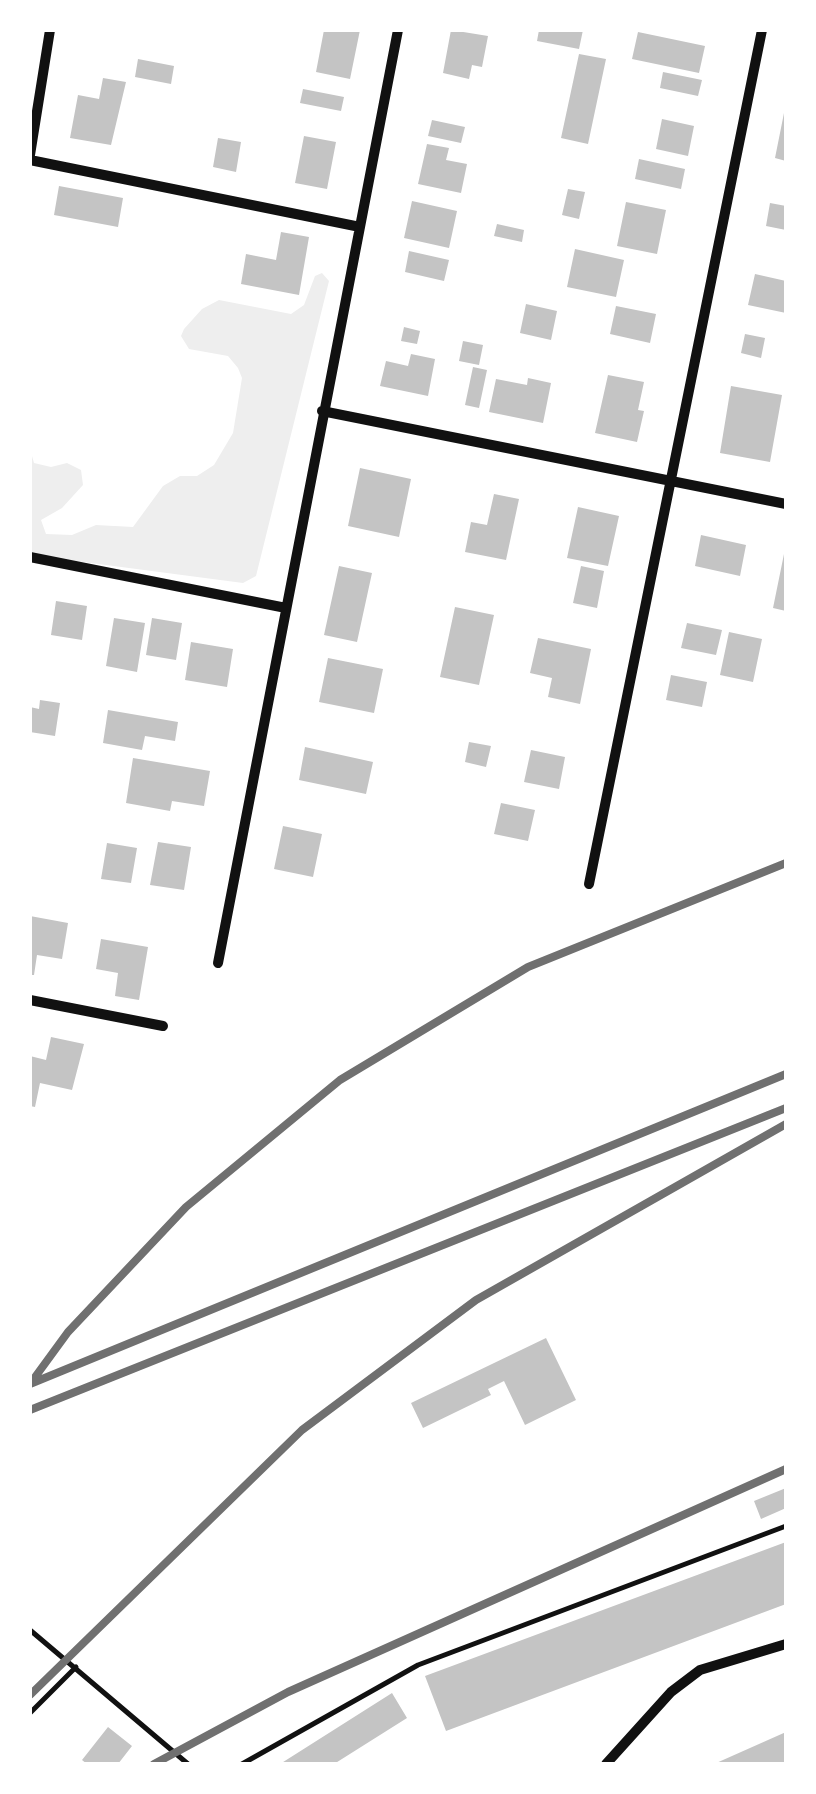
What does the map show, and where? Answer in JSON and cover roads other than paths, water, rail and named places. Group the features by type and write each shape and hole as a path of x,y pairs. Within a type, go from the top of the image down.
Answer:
{"street":[{"path":"50,30 30,158 360,227"},
{"path":"218,963 398,30"},
{"path":"590,884 674,483 762,30"},
{"path":"322,411 786,504"},
{"path":"30,557 286,608"},
{"path":"30,1000 163,1026"},
{"path":"606,1764 671,1692 700,1670 786,1644"}],"railway":[{"path":"30,1384 68,1332 186,1207 340,1080 528,967 786,863"},
{"path":"30,1384 786,1074"},
{"path":"30,1410 786,1108"},
{"path":"30,1695 302,1430 476,1300 786,1124"},
{"path":"154,1764 288,1692 786,1469"}]}
